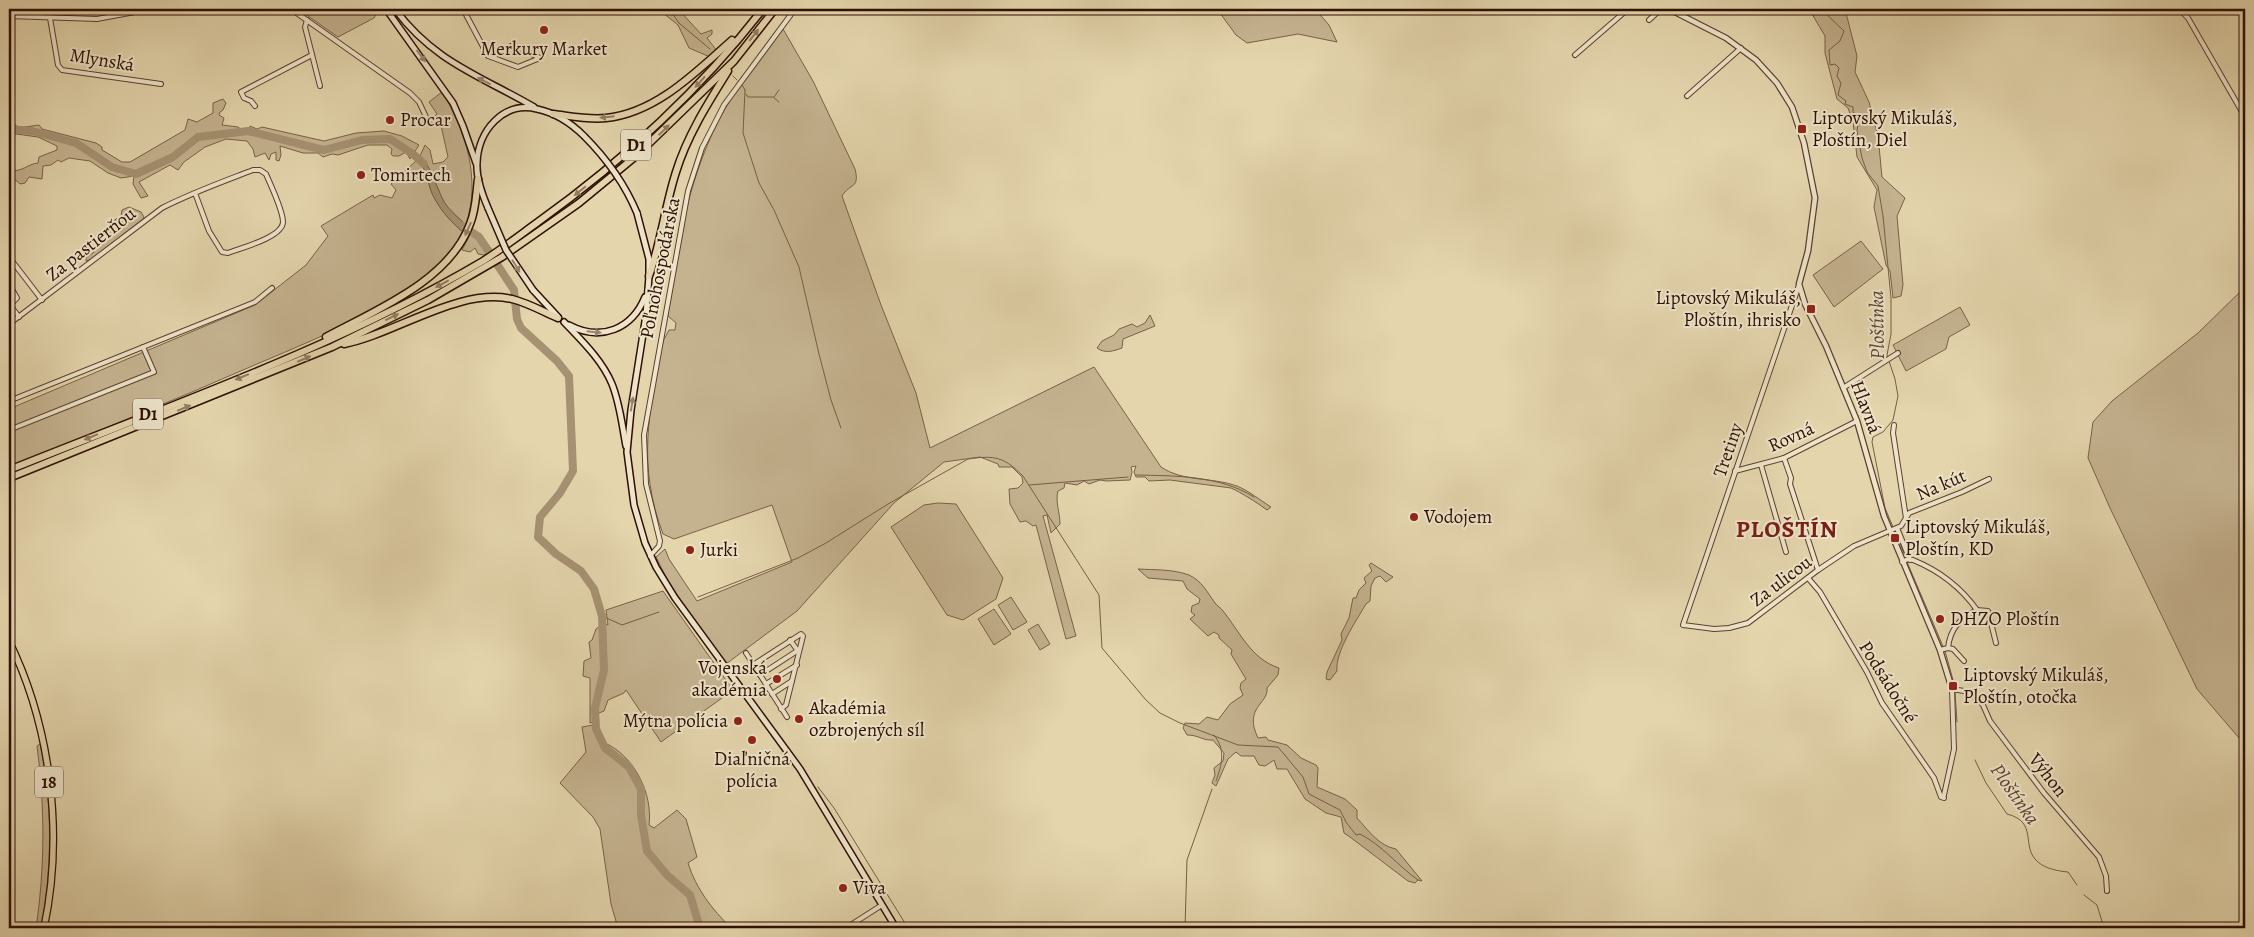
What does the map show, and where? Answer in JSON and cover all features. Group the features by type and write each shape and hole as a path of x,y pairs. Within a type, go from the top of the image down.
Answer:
{"highway":[{"name":"D1","path":"500,254 632,149 677,108 764,9"},
{"name":"D1","path":"9,478 332,347 428,300 580,203 636,156 734,61 775,9"},
{"path":"553,114 607,118 643,107 663,96 696,72 755,19"},
{"path":"649,276 655,260 672,184 681,158 702,112 734,61"},
{"path":"287,358 403,295 437,270 459,247 470,224 478,179"},
{"name":"D1","path":"9,470 287,358 364,323 486,263"},
{"path":"332,347 350,343 450,306 490,298 514,299 561,320"}],"main road":[{"path":"386,9 453,103 476,166 478,179 488,208 504,245 533,290 594,354 612,383 617,398 627,452 634,505 650,556 675,598 784,746 819,798 896,928"},
{"path":"396,9 421,37 453,63 475,77 568,123 584,136 615,170 629,194 637,213 649,259 649,276 646,294 646,314 631,410 627,452"},
{"path":"476,166 480,142 494,120 516,109 538,109"},
{"path":"561,320 591,332 613,331 633,318 646,294"},
{"name":"18","path":"9,641 30,693 47,762 52,860 44,928"}],"street":[{"path":"9,16 97,19 151,9"},
{"path":"291,9 410,93 419,102 426,119"},
{"path":"463,9 486,54 490,57 518,67 540,58 513,45 490,57"},
{"name":"Poľnohospodárska","path":"650,556 659,546 660,538 646,484 644,430 688,191 702,148 724,105 795,9"},
{"path":"1575,55 1628,9"},
{"path":"1649,20 1660,9"},
{"path":"1669,9 1726,38 1741,48 1756,60 1781,89 1792,107 1804,143 1816,202 1808,251 1799,284"},
{"path":"2179,9 2188,18 2245,117"},
{"name":"Mlynská","path":"50,18 55,37 57,60 62,70 161,84"},
{"path":"307,20 306,26 320,86"},
{"path":"1687,96 1741,48"},
{"path":"255,106 251,101 244,98 242,92 312,55"},
{"name":"Za pastierňou","path":"10,322 42,300 156,212 195,193 253,170 260,170 266,174 283,219 282,228 276,234 228,253 222,252 209,231 195,193"},
{"path":"9,257 42,300"},
{"path":"9,284 17,298 10,306 19,317"},
{"name":"Hlavná","path":"1799,284 1803,298 1857,421 1894,529 1892,537 1906,561"},
{"name":"Tretiny","path":"1683,625 1799,284"},
{"path":"9,401 255,302 272,288"},
{"path":"9,430 154,372 143,347"},
{"path":"1843,388 1898,353"},
{"name":"Rovná","path":"1735,472 1784,458 1857,421"},
{"path":"1894,425 1906,518"},
{"path":"1784,458 1791,478 1790,484 1818,570"},
{"path":"1761,466 1786,552"},
{"name":"Na kút","path":"1894,529 1903,524 1912,512 1957,494 1989,478"},
{"path":"1894,529 1944,649 1952,687"},
{"name":"Za ulicou","path":"1683,625 1714,629 1729,628 1748,623 1818,570 1854,546 1894,529"},
{"path":"1906,561 1942,574 1958,588 1977,610"},
{"name":"Podsádočné","path":"1808,578 1820,592 1867,672 1882,703 1934,778 1942,799 1954,749 1952,687"},
{"path":"1944,649 1952,629 1963,618 1977,610 1985,610 1990,614 1996,643"},
{"path":"753,664 790,640 801,634 803,636 786,705 782,709"},
{"path":"790,640 798,652"},
{"path":"1944,649 1953,649 1964,661"},
{"path":"760,675 798,652"},
{"path":"746,653 787,717"},
{"path":"766,684 796,665"},
{"path":"772,694 792,681"},
{"name":"Výhon","path":"1952,687 1973,695 1983,705 1990,721 2044,793 2099,857 2106,876 2107,890"},
{"path":"846,928 882,905"}],"shaded area":[{"path":"298,9 375,9 377,13 374,18 338,37"},
{"path":"658,9 678,9 701,34 712,30 712,34 707,38 717,51 710,57 689,48 678,25"},
{"path":"1217,9 1315,9 1329,25 1337,42 1298,34 1247,43 1236,35"},
{"path":"1809,9 1845,9 1857,56 1855,72 1869,102 1878,136 1882,177 1905,198 1897,216 1903,285 1901,296 1893,298 1890,271 1886,265 1874,207 1877,190 1857,157 1853,122 1848,108 1837,99 1825,53 1825,36"},
{"path":"783,29 813,81 855,169 855,183 842,196 881,305 916,393 930,448 1094,367 1161,467 1179,475 1237,486 1271,507 1267,510 1231,488 1170,480 1149,481 1145,477 1136,477 1134,472 1136,466 1131,467 1130,480 1100,480 1089,484 1084,481 1077,485 1065,483 1064,488 1058,491 1057,495 1060,524 1051,533 1047,515 1043,516 1076,636 1066,639 1036,525 1033,526 1026,521 1020,522 1010,504 1009,489 1018,488 1023,483 1022,477 1012,467 999,467 998,464 980,457 944,462 894,503 797,611 726,664 669,583 656,557 665,549 669,559 697,601 792,562 772,505 674,539 663,534 650,484 648,438 653,393 662,343 669,330 675,330 676,323 668,316 680,236 702,158 725,109"},
{"path":"442,92 458,123 469,156 472,190 466,225 444,202 430,171 420,156 425,145 430,150 433,164 443,162 448,157 440,121 430,123 430,120 437,114 429,102"},
{"path":"223,99 226,103 219,115 224,118 222,125 238,127 246,133 249,133 250,126 257,129 262,127 324,141 356,133 384,131 402,136 419,145 410,159 406,152 399,156 393,156 391,154 392,149 387,145 368,145 338,155 332,154 323,157 318,153 303,153 280,146 281,155 279,161 276,160 276,152 271,154 269,160 265,153 255,157 253,149 247,141 226,139 205,147 184,162 178,170 170,165 139,182 148,196 141,198 133,184 134,176 121,178 108,173 90,161 69,158 61,162 58,160 51,165 43,166 42,179 29,177 25,183 20,184 9,174 9,170 14,171 38,163 39,157 57,150 57,146 38,137 9,133 9,125 10,127 16,125 18,128 39,125 42,129 96,143 102,147 102,150 122,162 130,162 185,130 188,119 197,122 213,113 213,103"},
{"path":"420,156 430,171 444,202 466,225 463,232 448,217 435,199 424,169 417,160"},
{"path":"417,160 424,169 432,194 438,204 463,232 449,254 430,273 388,302 320,337 160,406 9,467 9,409 255,305 306,265 328,236 321,226 373,195 374,198 380,195 392,198 396,190 391,184"},
{"path":"129,207 141,212 144,217 143,219 94,258 86,261 86,258 94,252 92,249 99,243 102,232 109,228 110,223 121,216 122,210"},
{"path":"471,233 477,236 480,233 492,250 484,255 478,254 475,248 470,252 462,250"},
{"path":"1861,241 1883,269 1834,307 1813,275"},
{"path":"2245,287 2245,745 2197,689 2088,458 2093,422 2112,401 2198,333"},
{"path":"1960,307 1970,325 1949,337 1946,349 1906,371 1893,345"},
{"path":"1150,315 1155,326 1123,339 1122,348 1106,351 1097,348 1102,341 1114,335 1119,329 1132,324 1137,327 1145,323"},
{"path":"938,503 956,504 1003,578 996,599 963,620 947,615 891,527 924,505"},
{"path":"1371,563 1393,577 1386,582 1380,576 1375,578 1371,586 1370,601 1366,604 1352,628 1339,655 1337,671 1330,680 1326,679 1327,672 1342,640 1341,634 1349,618 1353,598 1356,598 1359,590 1366,583 1364,578 1372,571 1369,565"},
{"path":"1138,569 1164,570 1194,577 1204,587 1253,652 1269,664 1279,668 1278,675 1267,688 1267,693 1253,719 1258,738 1266,737 1268,740 1287,745 1301,758 1316,765 1318,768 1317,787 1345,799 1357,810 1357,818 1370,832 1384,845 1396,849 1422,881 1418,880 1415,883 1408,881 1344,833 1341,817 1326,813 1305,799 1287,769 1277,769 1274,760 1265,766 1259,765 1254,756 1241,756 1236,752 1228,759 1216,786 1212,783 1215,775 1214,768 1223,761 1224,753 1213,740 1187,735 1183,728 1185,723 1199,724 1207,717 1218,720 1230,704 1243,695 1240,688 1241,683 1246,679 1231,654 1232,650 1219,638 1219,635 1214,632 1208,636 1190,619 1195,615 1191,612 1192,606 1199,603 1200,599 1187,589 1183,581 1148,578"},
{"path":"663,591 733,690 661,742 626,690 624,693 608,700 604,711 594,715 593,722 590,723 590,678 583,676 584,661 591,658 589,642 592,640 596,629 604,623 608,625 606,610"},
{"path":"1011,597 1027,622 1013,630 998,605"},
{"path":"994,609 1011,634 994,645 978,619"},
{"path":"1038,624 1050,644 1040,650 1028,630"},
{"path":"593,725 602,747 605,743 615,749 633,766 648,801 649,825 654,828 677,810 686,819 697,857 688,863 691,872 705,898 731,928 618,928 611,904 600,829 593,817 560,783 586,752 582,727"},
{"path":"40,744 47,789 50,836 45,906 41,928 36,928 41,883 43,837 37,746"}],"waterway":[{"path":"669,9 679,23 710,49"},
{"name":"Ploštínka","path":"1821,9 1844,31 1840,41 1829,50 1830,65 1835,64 1839,68 1837,76 1841,83 1838,95 1846,101 1845,104 1853,107 1853,112 1859,117 1857,131 1862,158 1867,172 1878,186 1883,216 1891,298 1891,334 1887,355 1895,379 1898,396 1893,420 1883,432 1873,437 1872,442 1885,508 1906,558"},
{"path":"733,76 737,80"},
{"path":"742,85 745,90"},
{"path":"745,90 743,133 759,183 774,210 799,267 819,354 831,400 841,428"},
{"path":"774,97 779,90"},
{"path":"746,94 748,97 773,97 779,102"},
{"path":"9,129 32,131 76,143 112,167 136,174 173,157 198,137 248,131 324,150 362,140 390,139 413,154 424,164"},
{"path":"463,226 479,237 514,290 517,319 521,328 557,361 569,376 573,471 560,493 540,517 538,537 556,554 581,571 594,589 602,616 604,670 595,708 596,729 605,748 629,767 641,789 641,815 647,851 667,875 690,895 700,928"},
{"path":"698,597 798,558 968,459 985,457 1004,461 1023,476 1099,595 1102,648 1146,700 1160,713 1180,723 1238,745 1278,747 1303,777 1309,794 1340,810 1356,835 1360,834 1376,844 1418,880"},
{"path":"1136,475 1196,478 1226,484 1254,497"},
{"path":"1029,485 1128,477"},
{"name":"Ploštínka","path":"1907,562 1945,651 1955,687"},
{"path":"602,616 622,625 659,612"},
{"name":"Ploštínka","path":"1955,692 1957,722"},
{"path":"1214,735 1220,746 1222,757 1216,781"},
{"name":"Ploštínka","path":"1975,760 1986,783 2007,814 2023,823 2033,856 2045,866 2068,872 2077,885"},
{"path":"818,787 834,808 908,928"},
{"path":"1185,928 1187,860 1212,789"},
{"name":"Ploštínka","path":"2084,895 2097,905 2104,928"}],"place":[{"name":"Merkury Market","path":"544,30"},
{"name":"Procar","path":"390,120"},
{"name":"Liptovský Mikuláš, Ploštín, Diel","path":"1802,129"},
{"name":"Tomirtech","path":"361,175"},
{"name":"Liptovský Mikuláš, Ploštín, ihrisko","path":"1811,309"},
{"name":"Vodojem","path":"1414,517"},
{"name":"Liptovský Mikuláš, Ploštín, KD","path":"1895,538"},
{"name":"Jurki","path":"690,550"},
{"name":"DHZO Ploštín","path":"1940,619"},
{"name":"Vojenská akadémia","path":"777,679"},
{"name":"Liptovský Mikuláš, Ploštín, otočka","path":"1953,686"},
{"name":"Akadémia ozbrojených síl","path":"799,719"},
{"name":"Mýtna polícia","path":"738,721"},
{"name":"Diaľničná polícia","path":"752,740"},
{"name":"Viva","path":"843,888"}],"district":[{"name":"PLOŠTÍN","path":"1787,529"}]}
